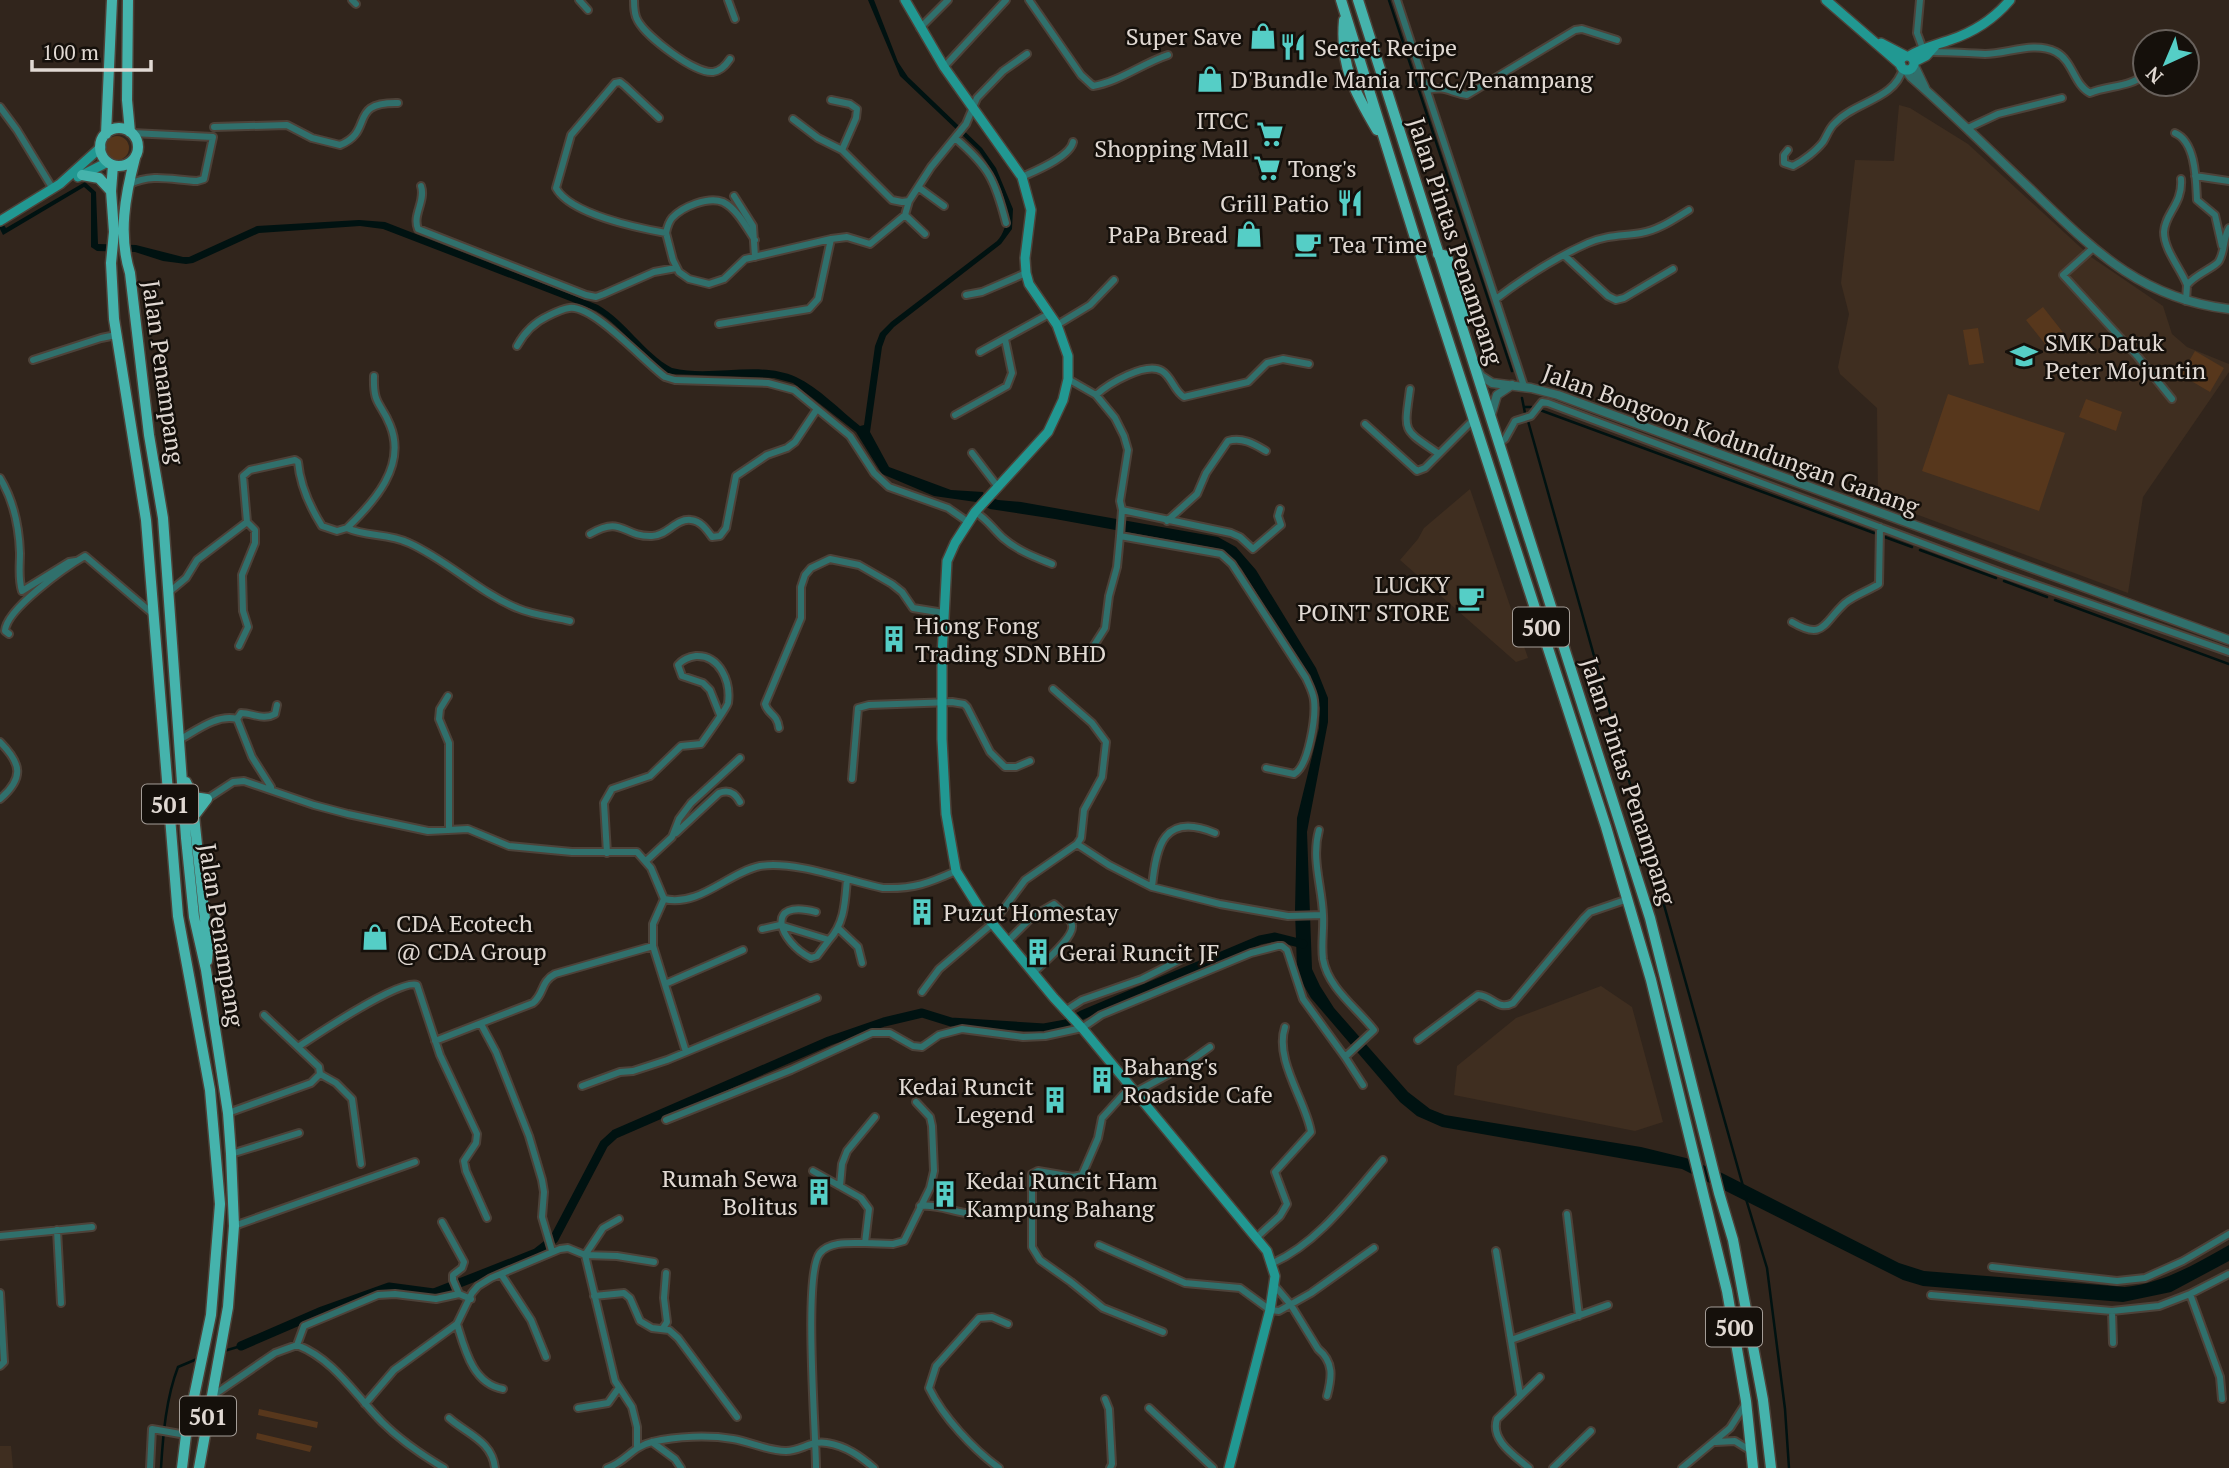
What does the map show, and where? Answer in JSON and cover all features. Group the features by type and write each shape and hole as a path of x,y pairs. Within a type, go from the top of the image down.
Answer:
{"main road":[{"path":"0,221 56,187 101,147 106,134 112,0"},
{"path":"56,187 110,163 125,165 135,158 138,145 131,133 127,86 128,0"},
{"path":"905,0 944,67 1021,177 1031,210 1025,258 1026,273 1029,284 1057,325 1068,356 1068,379 1058,415 1048,432 978,509 955,543 947,561 942,702 946,814 956,871 1007,941 1258,1237 1273,1262 1274,1285 1270,1310 1229,1468"},
{"name":"Jalan Pintas Penampang","path":"1341,0 1628,899 1651,980 1727,1291 1746,1401 1753,1468"},
{"name":"Jalan Pintas Penampang","path":"1358,0 1650,918 1718,1194 1729,1227 1763,1400 1771,1468"},
{"path":"1826,0 1870,38 1907,63 1929,49 1975,30 2001,11 2010,0"},
{"name":"500","path":"1345,14 1342,43 1355,93"},
{"path":"1355,93 1372,100 1379,94 1382,80"},
{"path":"1355,93 1386,145"},
{"path":"106,134 117,128 131,133"},
{"path":"101,147 102,155 110,163"},
{"name":"Jalan Penampang","path":"135,158 119,234 111,255 116,335 146,520 177,905 210,1090 220,1204 211,1315 186,1435 182,1468"},
{"name":"Jalan Penampang","path":"110,163 111,191 130,274 149,435 163,518 186,838 199,946 206,970 228,1113 231,1154 234,1226 228,1307 217,1364 218,1385 211,1397 199,1468"},
{"path":"82,175 95,176 111,191"},
{"path":"1430,285 1432,259 1438,254"},
{"path":"181,771 193,797 207,799 194,816 208,948 206,970"},
{"path":"188,968 188,951 195,944 199,946"},
{"path":"1765,1468 1764,1458 1768,1444"}],"street":[{"path":"579,0 588,10"},
{"path":"634,0 636,18 642,27 699,70 719,70 730,59"},
{"path":"728,0 735,19"},
{"path":"920,27 948,0"},
{"path":"944,67 1006,0"},
{"path":"1029,0 1081,75 1093,86 1102,85 1168,55"},
{"name":"Jalan Bongoon Kodundungan Ganang","path":"1397,0 1524,386 1558,395 2229,640"},
{"path":"1920,0 1917,33 1929,49 1984,54 2028,48 2050,50 2066,61 2082,86 2090,93 2131,83"},
{"path":"1427,90 1442,87 1467,95 1575,30 1582,29 1617,40"},
{"path":"755,240 736,213 723,202 709,200 674,216 666,233 676,268 689,279 709,284 723,279 745,259 847,237 870,244 905,215 909,201 918,187 966,124 977,98 1003,71 1027,54"},
{"path":"1907,63 1926,90 2092,248 2147,285 2186,302 2229,309"},
{"path":"1788,150 1784,155 1784,163 1793,166 1801,162 1822,144 1834,123 1853,109 1884,94 1901,76 1907,63"},
{"path":"659,118 620,82 615,83 571,135 556,188 560,195 623,226 666,233"},
{"path":"1968,128 1998,114 2062,98"},
{"path":"831,100 850,104 857,109 856,118 842,150"},
{"path":"214,127 287,125 312,138 340,145 353,137 365,112 371,106 398,103"},
{"path":"0,107 56,187"},
{"path":"793,119 818,138 842,150 892,200 909,201"},
{"path":"128,185 143,178 154,177 197,181 204,179 213,137 131,133"},
{"path":"2175,133 2184,139 2188,147 2197,200 2215,215 2222,246"},
{"path":"956,137 976,155 988,171 1006,223"},
{"path":"1021,177 1065,154 1072,148 1073,142"},
{"path":"2195,176 2229,181"},
{"path":"2181,179 2180,198 2168,220 2164,236 2187,285 2186,302"},
{"path":"421,186 424,194 415,221 418,229 586,295 596,297 654,272 676,268"},
{"path":"918,187 944,206"},
{"path":"734,196 753,226 755,257"},
{"path":"1496,299 1527,276 1588,243 1611,235 1642,233 1657,228 1689,210"},
{"path":"905,215 925,234"},
{"path":"2187,285 2197,274 2218,263 2229,228"},
{"path":"719,324 809,309 813,306 818,299 831,239"},
{"path":"2092,248 2063,275 2138,357 2172,399"},
{"path":"1564,255 1608,296 1616,300 1673,269"},
{"path":"966,295 982,292 1026,273"},
{"path":"1057,325 1090,305 1114,280"},
{"path":"517,346 525,334 543,318 568,308 576,308 600,321 665,377 675,380 786,386 803,396 850,436 874,473 889,487 948,508 968,522"},
{"path":"980,352 1049,314"},
{"path":"33,360 116,335"},
{"path":"955,415 1007,386 1012,373 1005,339"},
{"path":"1096,395 1121,377 1152,368 1162,371 1184,397 1248,382 1267,363 1283,359 1309,363"},
{"path":"1473,363 1486,380 1524,386"},
{"path":"239,646 247,627 243,611 242,575 255,543 255,530 247,522 243,475 250,470 295,460 298,462 312,508 322,526 337,531 347,528 373,500 391,472 393,462 393,438 390,425 377,405 373,389 374,376"},
{"path":"1068,379 1096,395 1119,424 1127,444 1127,465 1120,500 1122,513 1117,567 1109,596 1105,628 1091,650"},
{"path":"1491,420 1497,395 1511,385"},
{"path":"1410,389 1407,429 1439,454"},
{"path":"1499,444 1516,421 1531,416 1542,402 1744,478 2229,652"},
{"path":"590,534 605,525 612,525 647,536 656,536 677,523 691,519 701,524 712,537 720,536 726,528 736,476 766,455 787,448 795,442 817,408"},
{"path":"1365,424 1417,471 1425,468 1474,419"},
{"path":"1167,521 1197,494 1215,457 1228,441 1248,441 1266,451"},
{"path":"972,453 994,491"},
{"path":"1744,478 1745,463"},
{"path":"0,478 15,506 20,550 19,582 22,591 69,562 78,560"},
{"path":"1863,520 1867,508"},
{"path":"978,509 1002,538 1018,550 1052,564"},
{"path":"1122,513 1231,533 1253,549 1281,525 1278,516 1280,509"},
{"path":"168,593 186,578 197,559 247,522"},
{"path":"1792,622 1807,631 1821,629 1845,603 1879,584 1880,527"},
{"path":"347,528 358,533 372,533 405,541 517,608 569,621"},
{"path":"1120,535 1221,554 1232,564 1306,678 1314,696 1315,718 1302,767 1294,774 1266,768"},
{"path":"9,634 5,631 5,626 16,609 85,556 155,615"},
{"path":"779,728 776,716 765,704 801,618 801,587 804,575 810,568 831,559 851,563 892,584 902,592 913,608 944,613"},
{"path":"607,853 604,803 606,796 612,789 654,773 681,746 701,744 728,705 726,684 720,666 710,657 690,656 682,660 678,669 682,676 703,683 710,690 720,715"},
{"path":"922,992 939,969 993,923 1025,880 1077,844 1081,838 1084,810 1102,777 1106,742 1092,723 1053,689"},
{"path":"448,696 439,709 439,719 449,743 449,829"},
{"path":"852,779 858,708 893,703 959,703 967,707 990,752 1005,767 1016,767 1030,761"},
{"path":"237,719 241,713 267,718 275,714 277,705"},
{"path":"179,740 210,723 228,717 237,719"},
{"path":"237,719 252,757 271,790"},
{"path":"0,742 16,762 18,775 15,785 0,799"},
{"path":"672,837 679,819 691,803 740,758"},
{"path":"207,799 238,780 314,805 390,824 428,831 449,829 479,832 509,846 572,852 637,852 646,861 664,899 653,924 653,946 686,1052"},
{"path":"646,861 719,793 732,793 740,802"},
{"path":"1152,887 1159,845 1168,833 1187,826 1201,827 1215,833"},
{"path":"1319,830 1316,861 1326,968 1335,985 1374,1030 1345,1057"},
{"path":"1077,844 1109,865 1152,887 1220,904 1288,916 1319,914"},
{"path":"664,899 691,898 761,866 786,866 883,888 907,889 923,886 956,871"},
{"path":"816,912 791,909 782,917 780,925 792,945 811,958 817,956 839,929 847,878"},
{"path":"1418,1040 1478,995 1488,997 1499,1006 1506,1007 1513,1003 1590,912 1628,899"},
{"path":"1007,941 1033,916 1054,904 1071,922 1072,933 1033,973"},
{"path":"762,929 780,925 829,940"},
{"path":"839,929 858,947 862,962"},
{"path":"435,1041 533,1003 540,995 544,981 555,974 653,946"},
{"path":"666,1120 784,1073 872,1033 890,1033 913,1046 922,1047 939,1035 961,1029 1023,1037 1045,1036 1079,1025 1251,953 1282,946 1291,958 1303,999 1363,1085"},
{"path":"665,984 743,950"},
{"path":"1066,1012 1082,1000 1142,979 1186,957"},
{"path":"298,1047 345,1017 413,982 418,987 435,1041 477,1134 476,1143 464,1161 487,1219"},
{"path":"582,1086 620,1072 634,1071 658,1063 817,998"},
{"path":"264,1015 319,1067 320,1074"},
{"path":"481,1024 496,1052 529,1136 542,1180 542,1217 551,1250"},
{"path":"1258,1237 1280,1216 1286,1204 1275,1172 1311,1132 1285,1055 1282,1036 1285,1027"},
{"path":"1164,1332 1103,1308 1045,1265 1035,1254 1032,1247 1032,1174 1038,1171 1073,1177 1082,1175 1098,1138 1102,1118 1132,1090 1182,1067 1210,1047"},
{"path":"228,1113 310,1083 320,1074"},
{"path":"320,1074 336,1083 352,1099 361,1164"},
{"path":"816,1468 811,1288 816,1258 826,1248 843,1244 893,1244 904,1241 933,1180 934,1156 930,1117 916,1102"},
{"path":"840,1186 842,1164 847,1151 875,1117"},
{"path":"231,1154 299,1133"},
{"path":"1273,1262 1296,1252 1332,1217 1383,1160"},
{"path":"234,1226 415,1161"},
{"path":"813,1171 861,1198 869,1209 866,1243"},
{"path":"920,1206 928,1205 971,1215 984,1213"},
{"path":"1567,1214 1579,1316"},
{"path":"620,1219 603,1228 585,1255 612,1374 618,1390 632,1407 636,1419 637,1446"},
{"path":"442,1222 464,1262 462,1268 453,1275 453,1280 458,1291 471,1299"},
{"path":"0,1236 92,1227"},
{"path":"57,1230 61,1303"},
{"path":"1992,1267 2117,1281 2145,1278 2183,1261 2229,1234"},
{"path":"1099,1245 1185,1283 1240,1288 1270,1310 1283,1310 1330,1281 1374,1248"},
{"path":"365,1404 394,1370 457,1325 478,1286 501,1273 551,1250 568,1248 585,1255 617,1256 654,1262"},
{"path":"1496,1251 1520,1395"},
{"path":"501,1273 531,1320 546,1357"},
{"path":"663,1328 667,1322 664,1304 666,1273"},
{"path":"1931,1295 2112,1311 2159,1306 2190,1294 2229,1273"},
{"path":"1274,1285 1291,1305 1318,1349 1330,1363 1328,1396"},
{"path":"297,1345 304,1326 379,1295 395,1294 436,1299 458,1291"},
{"path":"0,1293 4,1362 0,1366"},
{"path":"594,1296 624,1293 630,1298 640,1321 647,1326 663,1328 678,1338 737,1417"},
{"path":"2190,1294 2220,1377 2222,1399"},
{"path":"1511,1340 1608,1305"},
{"path":"2112,1311 2113,1343"},
{"path":"999,1468 937,1405 929,1388 936,1366 979,1318 992,1317 1008,1324"},
{"path":"457,1325 466,1352 482,1381 503,1389"},
{"path":"218,1385 284,1348 297,1345 324,1359 394,1433 444,1468"},
{"path":"1529,1468 1502,1443 1494,1431 1497,1419 1540,1377"},
{"path":"578,1408 608,1403 618,1390"},
{"path":"1105,1399 1109,1409 1110,1468"},
{"path":"1682,1468 1714,1443 1735,1421 1746,1401"},
{"path":"1149,1408 1213,1468"},
{"path":"449,1418 469,1434 481,1438 495,1468"},
{"path":"150,1468 152,1429 186,1435"},
{"path":"1553,1468 1591,1431"},
{"path":"607,1468 618,1464 637,1446 652,1442 684,1438 725,1438 784,1451 816,1441 829,1443 851,1451 874,1468"},
{"path":"1714,1443 1730,1440 1751,1451"},
{"path":"652,1442 681,1468"}],"shaded area":[{"path":"868,0 874,0 898,62 908,77 982,148 996,168 1013,209 1012,229 1001,244 886,336 882,347 870,432 889,467 951,490 983,492 984,495 998,500 1218,537 1236,547 1256,570 1316,668 1328,698 1328,722 1307,832 1312,969 1334,1008 1408,1092 1430,1109 1445,1115 1641,1147 1686,1158 1722,1173 1899,1263 1924,1271 2125,1287 2166,1277 2229,1245 2229,1261 2171,1292 2123,1302 1923,1286 1903,1280 1682,1169 1442,1127 1417,1116 1400,1102 1311,998 1300,979 1297,968 1295,911 1297,818 1319,728 1320,708 1308,676 1241,568 1220,549 990,509 976,502 934,496 882,474 856,432 793,383 774,378 670,374 650,360 615,325 596,311 383,229 360,226 259,233 193,263 163,261 135,252 97,251 91,247 91,193 84,187 3,235 0,229 0,220 6,228 85,182 96,192 98,244 136,245 183,257 189,257 257,226 359,220 385,222 598,305 672,368 687,371 751,369 781,372 805,382 860,426 864,425 875,346 880,333 997,241 1004,231 1006,219 1003,195 986,161 979,151 900,76"},
{"name":"SMK Datuk Peter Mojuntin","path":"1899,105 1910,108 1968,144 2091,257 2163,306 2172,334 2187,347 2229,364 2229,372 2143,497 2128,593 1878,500 1877,408 1840,374 1838,367 1849,314 1841,283 1855,160 1894,161"},
{"path":"117,136 128,143 129,148 122,159 117,160 106,153 105,148 112,137"},
{"path":"2043,307 2069,340 2052,353 2026,320"},
{"path":"1978,328 1984,363 1969,365 1963,330"},
{"path":"2195,351 2224,368 2210,392 2181,375"},
{"path":"1948,394 2065,433 2039,511 1922,471"},
{"path":"2086,399 2122,412 2116,431 2079,417"},
{"path":"1470,489 1528,658 1516,662 1400,560 1424,528"},
{"path":"1601,986 1632,1007 1663,1122 1635,1131 1454,1095 1457,1066 1516,1018"},
{"path":"259,1409 318,1422 317,1428 258,1415"},
{"path":"257,1433 312,1446 310,1452 256,1439"},
{"path":"0,1446 11,1446 13,1468 0,1468"}],"waterway":[{"path":"1389,0 1512,371"},
{"path":"1522,398 1525,413"},
{"path":"1524,407 1531,407"},
{"path":"1540,410 1874,533"},
{"path":"1528,421 1743,1186"},
{"path":"1882,536 1912,547"},
{"path":"1920,550 1996,578"},
{"path":"2004,581 2047,597"},
{"path":"2055,600 2229,664"},
{"path":"241,1346 322,1311 389,1287 434,1293 536,1253 554,1239 604,1144 615,1134 829,1041 884,1022 922,1013 951,1022 1044,1028 1066,1024 1260,940 1275,937 1303,944"},
{"path":"1746,1199 1767,1268 1785,1409 1789,1468"},
{"path":"224,1351 241,1346"},
{"path":"161,1468 166,1417 174,1379 178,1367 197,1359"}],"place":[{"name":"Super Save","path":"1263,36"},
{"name":"Secret Recipe","path":"1293,47"},
{"name":"D'Bundle Mania ITCC/Penampang","path":"1210,79"},
{"name":"ITCC Shopping Mall","path":"1270,134"},
{"name":"Tong's","path":"1267,168"},
{"name":"Grill Patio","path":"1350,203"},
{"name":"PaPa Bread","path":"1249,234"},
{"name":"Tea Time","path":"1308,244"},
{"name":"SMK Datuk Peter Mojuntin","path":"2024,356"},
{"name":"LUCKY POINT STORE","path":"1471,598"},
{"name":"Hiong Fong Trading SDN BHD","path":"894,639"},
{"name":"Puzut Homestay","path":"922,912"},
{"name":"CDA Ecotech @ CDA Group","path":"375,937"},
{"name":"Gerai Runcit JF","path":"1038,952"},
{"name":"Bahang's Roadside Cafe","path":"1102,1080"},
{"name":"Kedai Runcit Legend","path":"1055,1100"},
{"name":"Rumah Sewa Bolitus","path":"819,1192"},
{"name":"Kedai Runcit Ham Kampung Bahang","path":"945,1194"}]}
